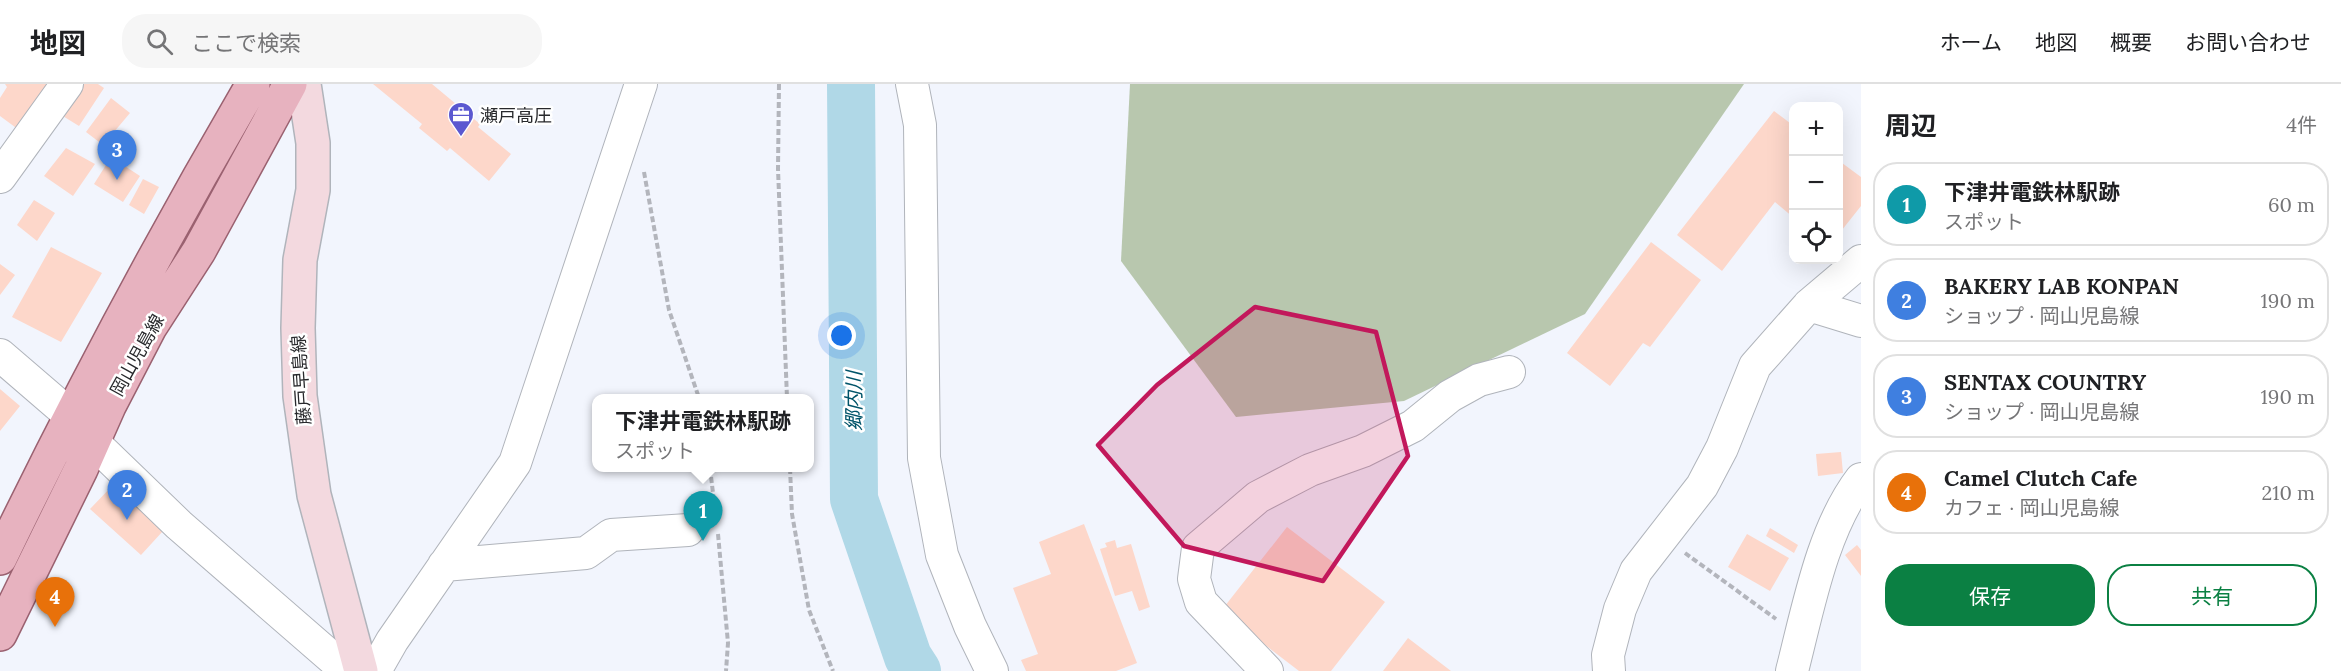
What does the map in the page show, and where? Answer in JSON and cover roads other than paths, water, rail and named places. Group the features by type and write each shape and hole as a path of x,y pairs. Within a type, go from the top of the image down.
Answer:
{"main road":[{"name":"岡山児島線","path":"0,558 71,416 154,259 253,84"},
{"name":"岡山児島線","path":"0,634 109,405 150,327 199,251 290,84"},
{"name":"藤戸早島線","path":"304,84 312,136 313,190 300,260 298,328 300,396 314,495 361,671"}],"street":[{"path":"0,177 67,84"},
{"path":"375,671 392,641 515,463 641,84"},
{"path":"912,84 920,125 924,458 942,555 970,626 992,671"},
{"path":"1608,671 1608,655 1620,609 1636,571 1702,486 1722,448 1755,366 1809,305 1861,261"},
{"path":"1809,305 1861,321"},
{"path":"0,355 71,416 93,441 179,525 348,671"},
{"path":"1267,671 1201,602 1194,579 1198,548 1258,497 1310,470 1363,451 1413,426 1450,396 1479,380 1509,372"},
{"path":"1792,671 1822,561 1836,525 1861,479"},
{"path":"444,565 586,553 611,535 707,528"}],"waterway":[{"name":"郷内川","path":"851,84 854,499 908,657 917,671"}],"place":[{"name":"瀬戸高圧","path":"461,138"},
{"name":"SENTAX COUNTRY","path":"117,180"},
{"name":"BAKERY LAB KONPAN","path":"127,520"},
{"name":"下津井電鉄林駅跡","path":"703,541"},
{"name":"Camel Clutch Cafe","path":"55,627"}]}
